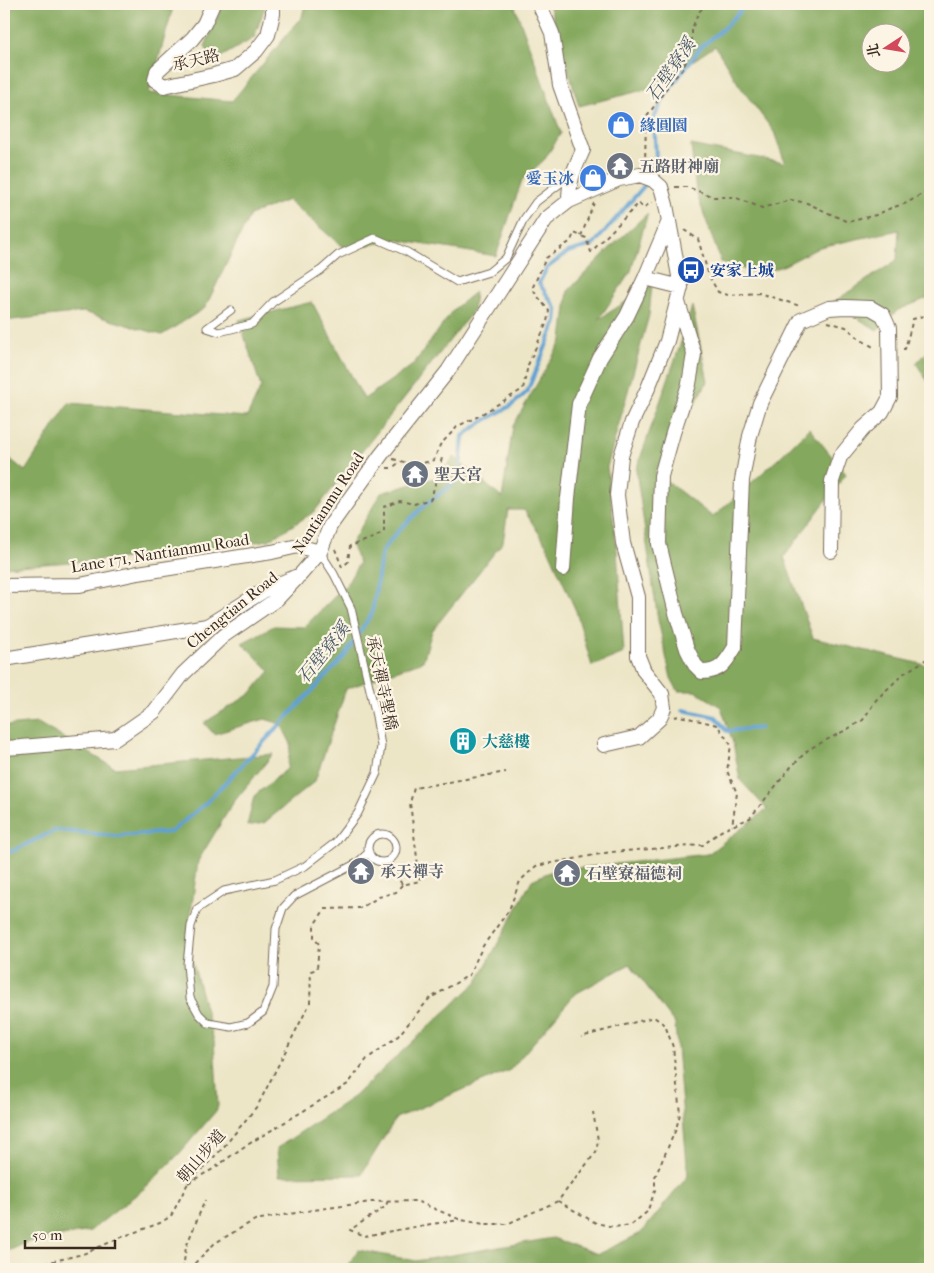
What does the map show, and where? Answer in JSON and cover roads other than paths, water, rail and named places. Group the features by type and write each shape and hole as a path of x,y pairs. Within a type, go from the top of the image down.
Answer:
{"street":[{"name":"承天路","path":"213,4 204,24 192,39 157,71 155,80 164,86 214,75 235,68 256,51 268,35 273,14 273,4"},
{"path":"540,4 552,32 560,85 583,150 569,186 569,201"},
{"name":"Nantianmu Road","path":"4,659 207,626 265,590 300,575 320,552 330,526 381,454 448,371 546,219 569,201 619,178 640,175 653,180 661,187 669,221"},
{"path":"563,569 568,498 579,404 600,358 627,316 669,221"},
{"path":"604,745 639,736 659,719 664,708 662,694 644,671 638,656 638,597 623,543 617,495 621,456 632,422 668,341 681,287 669,221"},
{"path":"645,278 681,287"},
{"path":"678,302 694,354 689,384 661,476 660,544 676,613 687,650 695,665 702,672 713,672 726,662 735,647 742,480 750,436 760,403 802,320 829,308 871,308 883,315 889,328 890,397 882,412 863,429 840,457 832,481 831,551"},
{"name":"Lane 171, Nantianmu Road","path":"4,586 80,585 138,573 272,552 298,546 320,552"},
{"name":"Chengtian Road","path":"4,748 115,739 154,712 183,674 223,636 276,599 300,575"}],"lane":[{"path":"231,310 207,328 219,332 252,324 273,302 321,270 338,255 375,238 407,252 457,282 489,272 506,258 524,219 536,202 573,174"},
{"name":"承天禪寺聖橋","path":"320,552 334,574 351,608 381,746 377,772 358,814 336,842 305,866 275,880 224,891 198,909 190,926 187,964 190,998 199,1014 208,1023 231,1027 248,1024 263,1012 273,987 276,929 283,908 294,896 357,863 369,852"},
{"path":"380,835 389,836 396,848 394,856 386,862 378,861 369,852 372,839 380,835"}],"waterway":[{"name":"石壁寮溪","path":"652,168 656,159 654,118 666,94 701,47 725,27 747,4"},
{"name":"石壁寮溪","path":"4,855 56,830 116,836 171,832 206,803 344,657 372,613 382,551 399,530 424,506 459,479 463,436 479,424 512,405 527,392 556,322 557,310 539,283 547,268 568,252 593,245 645,185"},
{"path":"683,710 716,717 727,731 760,728"}],"place":[{"name":"緣圓園","path":"621,125"},
{"name":"五路財神廟","path":"620,166"},
{"name":"愛玉冰","path":"593,178"},
{"name":"安家上城","path":"691,270"},
{"name":"聖天宮","path":"415,474"},
{"name":"大慈樓","path":"463,741"},
{"name":"承天禪寺","path":"361,871"},
{"name":"石壁寮福德祠","path":"567,873"}]}
